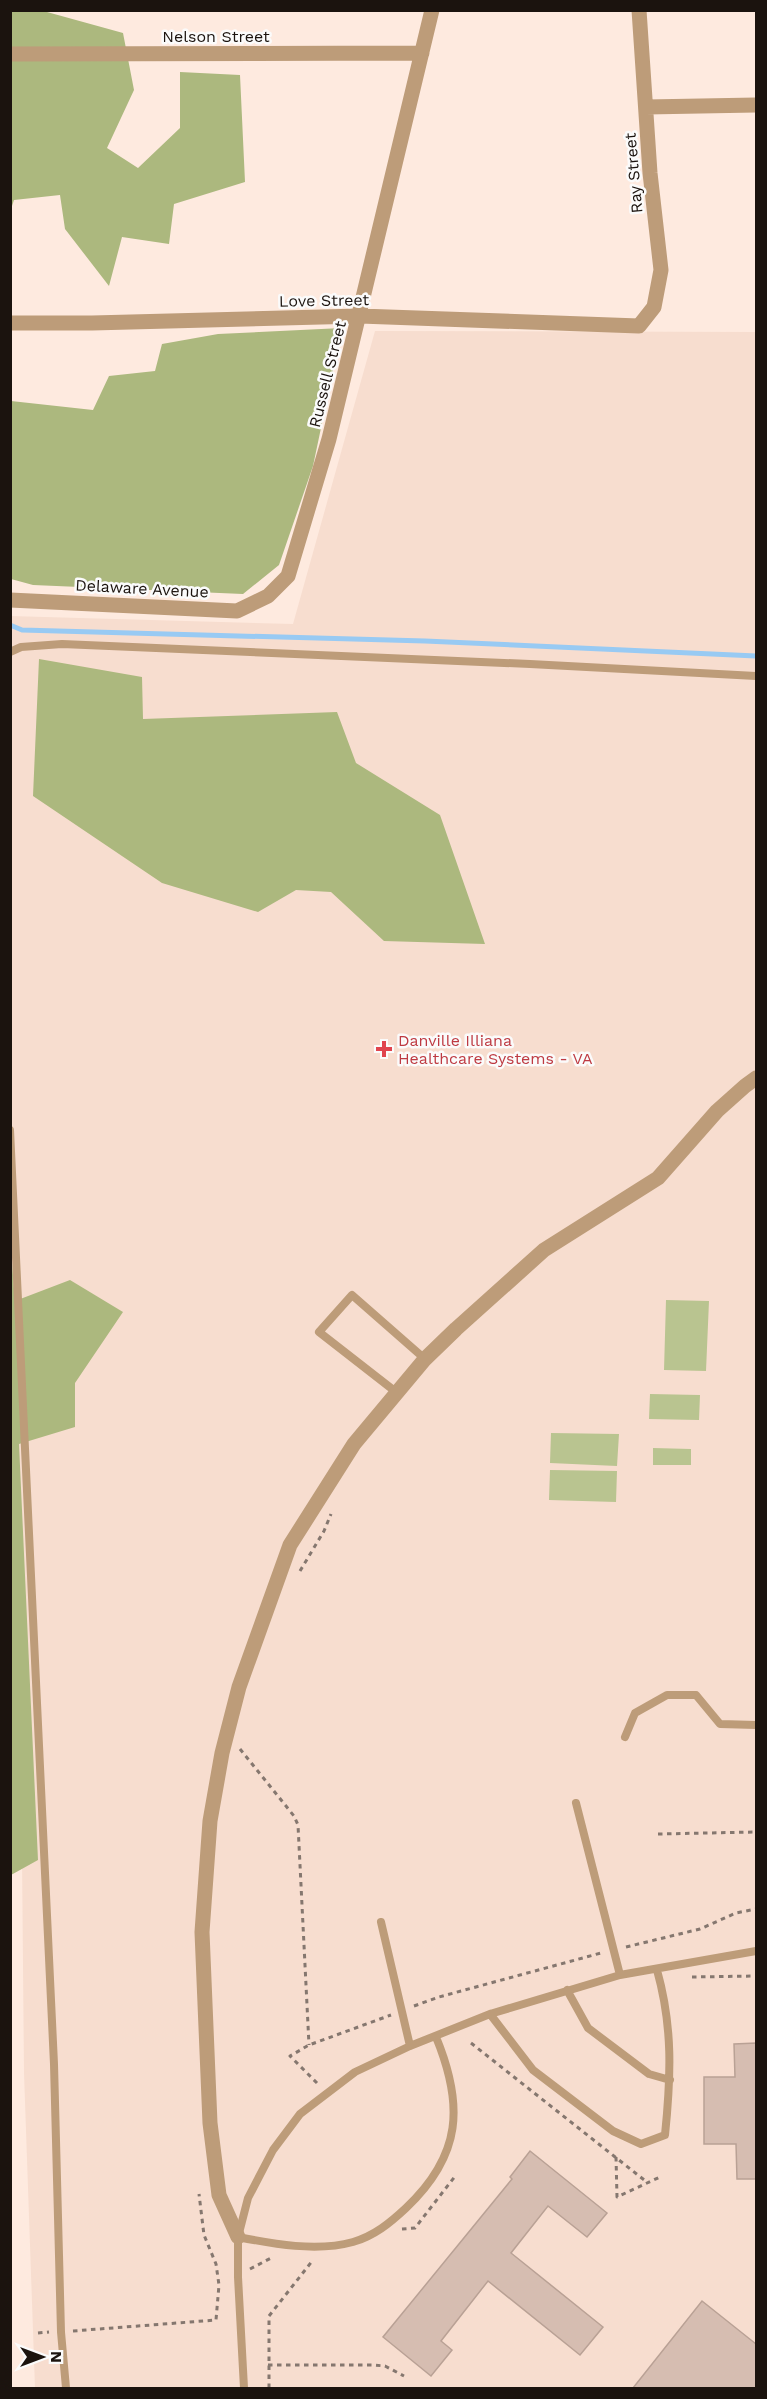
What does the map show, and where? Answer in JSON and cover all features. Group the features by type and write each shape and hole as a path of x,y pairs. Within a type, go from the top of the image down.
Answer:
{"street":[{"name":"Russell Street","path":"268,596 288,576 329,439 432,10"},
{"name":"Ray Street","path":"639,10 650,173 661,270 654,307 639,326"},
{"name":"Nelson Street","path":"10,54 422,53"},
{"path":"646,107 756,105"},
{"name":"Love Street","path":"10,323 360,316 639,326"},
{"name":"Delaware Avenue","path":"10,600 237,611 268,596"},
{"path":"238,2237 219,2195 210,2123 202,1941 210,1821 220,1762 239,1687 290,1545 354,1444 425,1359 544,1250 658,1178 717,1111 756,1078"}],"lane":[{"path":"10,652 21,646 62,644 756,676"},
{"path":"10,1130 54,2064 61,2332 66,2388"},
{"path":"396,1392 319,1332 352,1295 425,1359"},
{"path":"624,1737 635,1713 667,1695 696,1695 720,1724 756,1725"},
{"path":"576,1803 620,1975"},
{"path":"381,1922 410,2046"},
{"path":"244,2388 238,2237 248,2198 273,2150 300,2114 355,2072 410,2046 490,2014 620,1975 756,1951"},
{"path":"490,2014 533,2070 613,2131 641,2144 665,2135 670,2080 670,2046 667,2009 657,1970"},
{"path":"567,1990 588,2028 649,2074 670,2080"},
{"path":"238,2237 321,2246 350,2243 390,2223 419,2195 450,2148 453,2131 454,2104 447,2064 436,2037"}],"path":[{"path":"297,1576 324,1531 333,1510"},
{"path":"238,1741 243,1754 285,1804 298,1825 309,2044"},
{"path":"658,1834 756,1832"},
{"path":"624,1947 700,1929 736,1913 756,1910"},
{"path":"317,2083 290,2056 309,2044 438,1997 603,1953"},
{"path":"690,1977 756,1976"},
{"path":"471,2043 648,2183"},
{"path":"616,2157 617,2197 660,2177"},
{"path":"38,2333 216,2320 219,2285 216,2264 204,2235 199,2194"},
{"path":"238,2277 264,2260 276,2256"},
{"path":"304,2256 316,2257"},
{"path":"269,2316 269,2388"},
{"path":"268,2366 373,2365 385,2366 404,2376"}],"shaded area":[{"name":"Danville Illiana Healthcare Systems - VA","path":"375,331 756,332 756,2388 35,2388 24,2073 20,1638 10,1475 10,616 293,624"}],"green space":[{"path":"11,11 48,11 123,33 134,90 107,148 138,168 180,128 180,72 240,75 245,182 174,204 169,244 122,237 109,286 65,229 60,195 14,200 11,209"},
{"path":"342,328 313,466 279,565 243,594 33,585 11,579 11,401 93,410 109,376 155,371 162,344 218,334"},
{"path":"39,659 142,677 143,719 337,712 356,763 440,815 485,944 384,941 331,892 296,890 258,912 162,883 33,796"},
{"path":"10,1236 15,1301 70,1280 123,1312 75,1383 75,1427 19,1444 38,1860 11,1875"},
{"path":"666,1300 709,1301 706,1371 664,1370"},
{"path":"650,1394 700,1395 699,1420 649,1419"},
{"path":"551,1433 619,1434 617,1466 550,1463"},
{"path":"653,1448 691,1449 691,1465 653,1465"},
{"path":"550,1470 617,1471 616,1502 549,1500"}],"building":[{"path":"756,2043 756,2179 737,2179 736,2144 704,2144 704,2077 735,2077 734,2044"},
{"path":"530,2151 607,2213 587,2237 548,2206 511,2253 603,2327 580,2355 488,2281 441,2341 452,2350 431,2376 383,2337 512,2179 510,2177"},
{"path":"702,2301 756,2344 756,2388 633,2388"}],"waterway":[{"path":"10,625 22,630 425,641 756,656"}],"place":[{"name":"Danville Illiana Healthcare Systems - VA","path":"384,1049"}]}
